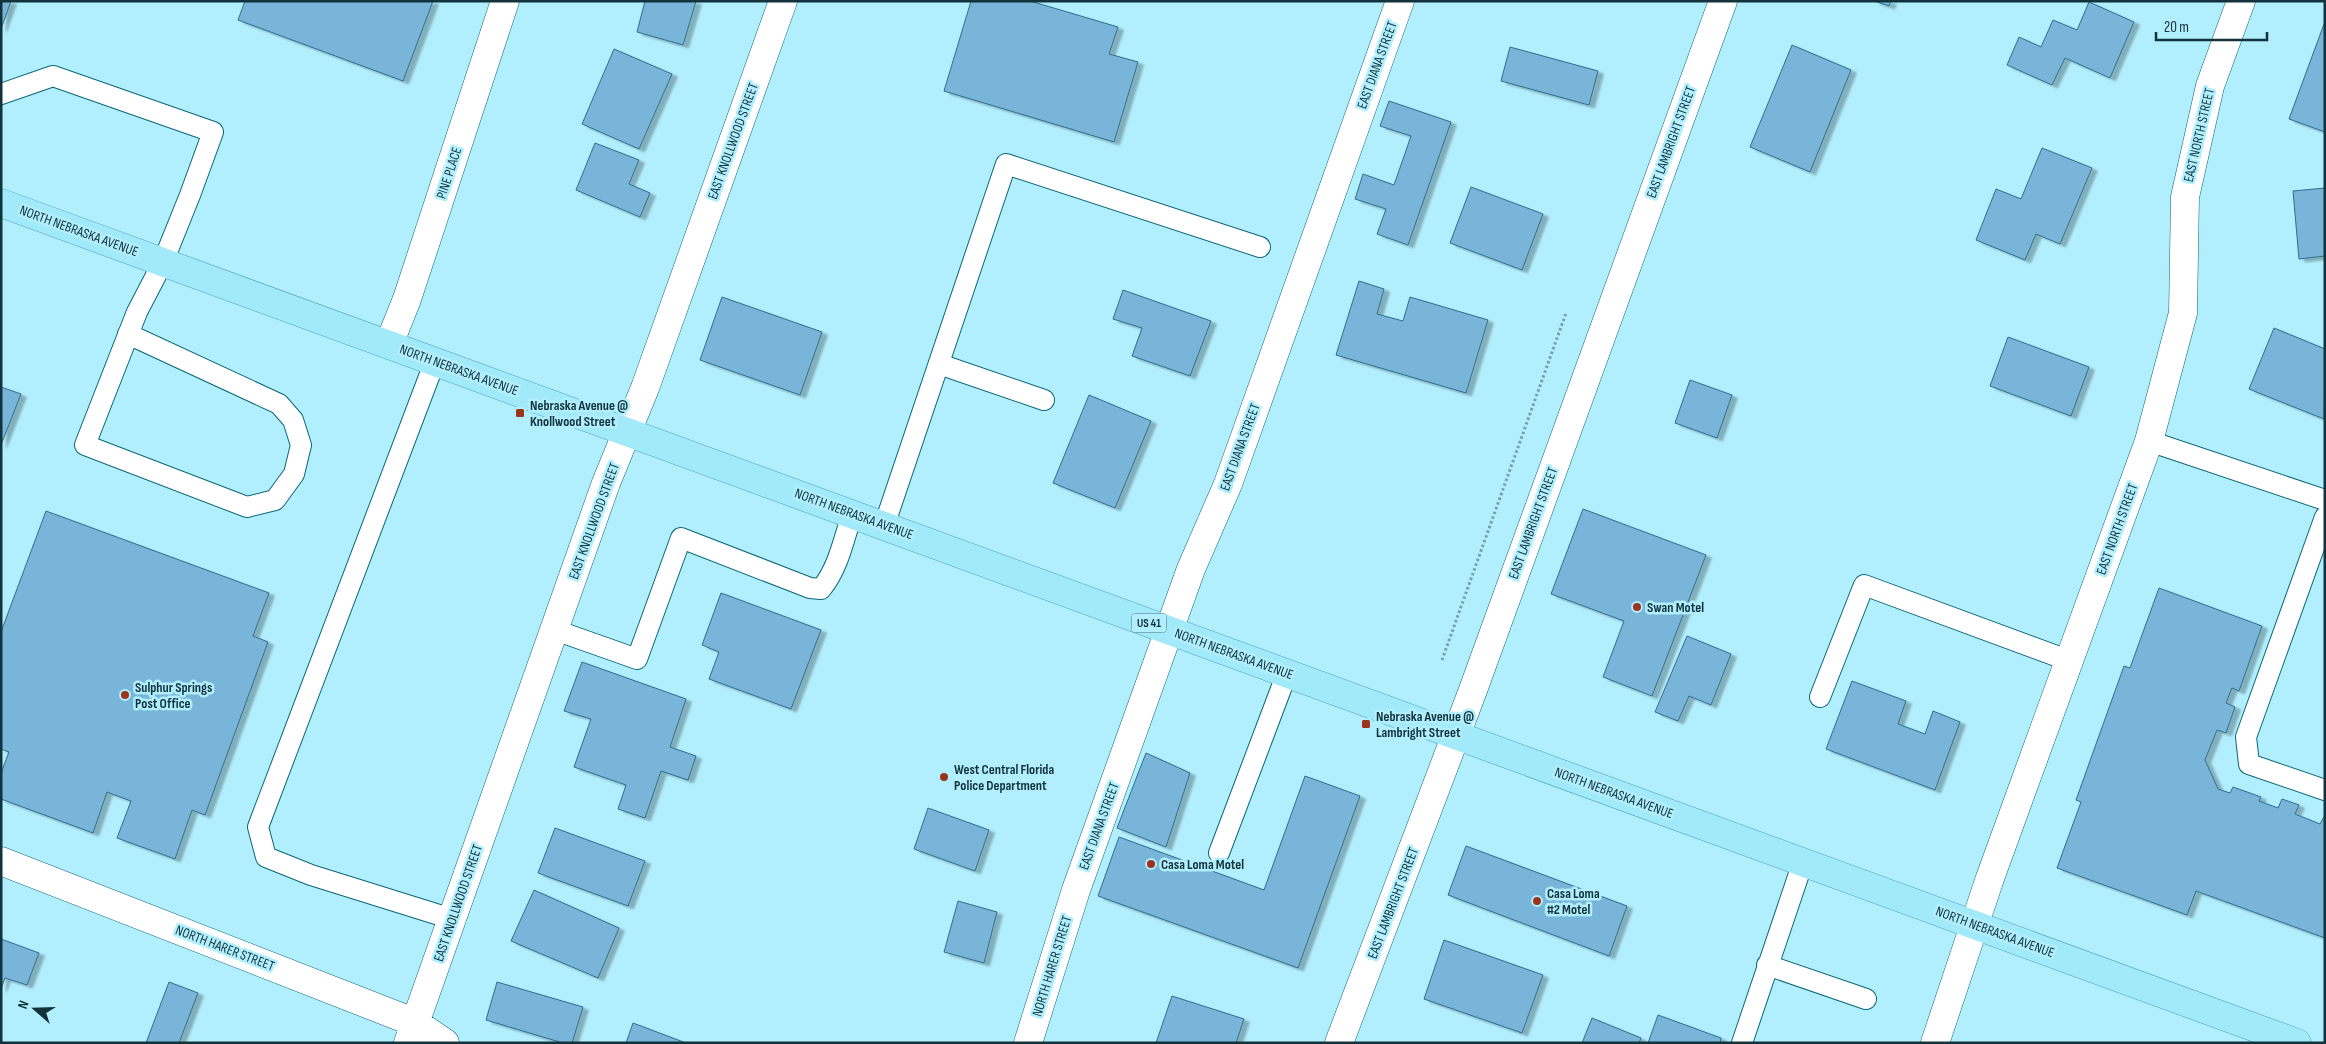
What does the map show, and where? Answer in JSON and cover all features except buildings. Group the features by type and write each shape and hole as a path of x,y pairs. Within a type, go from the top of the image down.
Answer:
{"main road":[{"name":"NORTH NEBRASKA AVENUE","path":"1,203 2298,1043"}],"street":[{"name":"PINE PLACE","path":"389,344 407,299 506,1"},
{"name":"EAST KNOLLWOOD STREET","path":"412,1033 606,483 628,432 783,1"},
{"name":"EAST DIANA STREET","path":"1076,890 1191,569 1228,484 1400,1"},
{"name":"EAST LAMBRIGHT STREET","path":"1339,1043 1455,734 1723,1"},
{"name":"EAST NORTH STREET","path":"1935,1043 1975,924 2149,441 2182,313 2185,197 2210,86 2241,1"},
{"name":"NORTH HARER STREET","path":"1,861 412,1033 445,1043"},
{"name":"NORTH HARER STREET","path":"1028,1043 1076,890"}],"lane":[{"path":"1,94 53,76 213,132 163,262 137,312 128,334 85,445 247,507 275,500 294,474 300,445 293,420 278,404 128,334"},
{"path":"884,526 1006,164 1260,247"},
{"path":"434,361 258,827 266,857 311,875 452,919"},
{"path":"939,364 1044,400"},
{"path":"2149,441 2325,500"},
{"path":"554,630 637,659 681,538 810,588 820,589 828,580 834,567 852,514"},
{"path":"2325,518 2246,737 2249,764 2325,790"},
{"path":"1820,697 1864,585 2070,661"},
{"path":"1219,853 1287,673"},
{"path":"1742,1043 1803,862"},
{"path":"1767,965 1866,998"}],"path":[{"path":"1442,660 1566,313"}],"place":[{"name":"Nebraska Avenue @ Knollwood Street","path":"520,413"},
{"name":"Swan Motel","path":"1637,607"},
{"name":"Sulphur Springs Post Office","path":"125,695"},
{"name":"Nebraska Avenue @ Lambright Street","path":"1366,724"},
{"name":"West Central Florida Police Department","path":"944,777"},
{"name":"Casa Loma Motel","path":"1151,864"},
{"name":"Casa Loma #2 Motel","path":"1537,901"}]}
